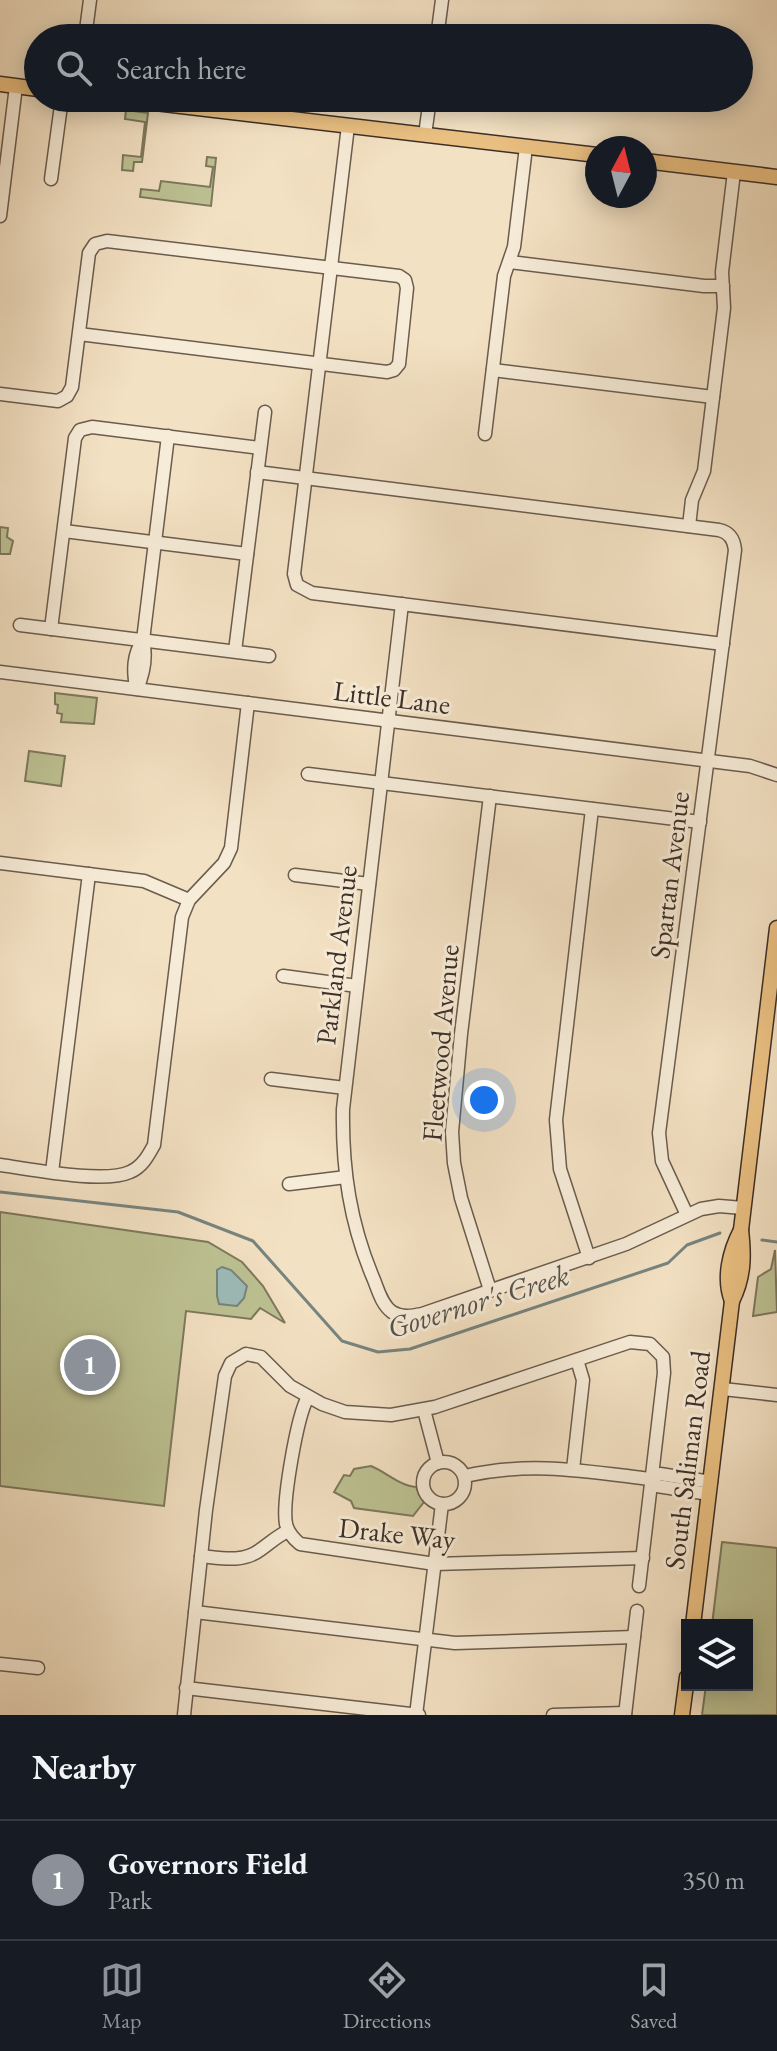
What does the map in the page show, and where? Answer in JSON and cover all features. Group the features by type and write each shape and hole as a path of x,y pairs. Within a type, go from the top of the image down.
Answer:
{"main road":[{"path":"0,84 24,87"},
{"path":"230,112 585,154"},
{"path":"657,162 777,177"},
{"name":"South Saliman Road","path":"694,1619 732,1301 741,1284 743,1208 774,980 777,928"},
{"path":"682,1715 685,1691"}],"street":[{"path":"87,24 90,0"},
{"path":"439,24 442,0"},
{"path":"0,216 16,86"},
{"path":"51,179 60,112"},
{"path":"425,135 428,112"},
{"path":"348,126 295,582 312,593 723,644"},
{"path":"485,434 504,276 514,247 526,147"},
{"path":"257,472 689,526 692,500 703,477 724,308 722,272 734,172"},
{"path":"0,394 58,401 67,396 72,387 89,253 95,244 107,241 399,276 405,280 407,288 399,364 387,372 79,334"},
{"path":"510,262 723,286"},
{"path":"493,370 713,397"},
{"path":"235,651 265,412"},
{"path":"51,629 76,436 83,429 92,427 260,448"},
{"path":"137,689 143,675 146,652 143,640 168,436"},
{"name":"Spartan Avenue","path":"687,1215 662,1161 659,1133 735,550 731,538 722,531 689,526"},
{"path":"64,531 247,554"},
{"name":"Parkland Avenue","path":"402,604 345,1088 342,1144 350,1212 385,1306 391,1311 408,1316 422,1314 490,1290"},
{"path":"20,625 269,656"},
{"name":"Little Lane","path":"0,672 750,766 777,775"},
{"path":"0,1165 109,1177 130,1172 145,1161 154,1145 182,917 189,900 218,871 231,848 248,703"},
{"path":"308,774 700,822"},
{"name":"Fleetwood Avenue","path":"490,796 452,1132 461,1198 490,1290"},
{"path":"589,1258 560,1169 556,1120 592,809"},
{"path":"0,863 144,881 189,900"},
{"path":"52,1172 89,874"},
{"path":"295,875 369,884"},
{"path":"283,976 357,986"},
{"path":"271,1079 345,1088"},
{"path":"289,1184 346,1177"},
{"path":"490,1290 640,1239 687,1215 719,1206 743,1208"},
{"path":"184,1715 225,1376 231,1363 242,1356 261,1357 276,1373 308,1397 333,1408 359,1414 391,1415 424,1410 630,1342 644,1342 656,1348 663,1357 664,1373 639,1586"},
{"path":"573,1469 583,1380 577,1360"},
{"path":"723,1389 777,1395"},
{"path":"201,1556 244,1558 260,1551 271,1540 288,1531 285,1521 297,1426 308,1397"},
{"path":"424,1410 438,1463"},
{"path":"438,1463 451,1463 465,1476 461,1497 449,1504 429,1498 423,1485 427,1471 438,1463"},
{"path":"465,1476 529,1466 650,1479 657,1486 677,1483 710,1488"},
{"path":"186,1688 417,1715 442,1504"},
{"name":"Drake Way","path":"288,1531 300,1544 435,1564 643,1558"},
{"path":"553,1715 625,1714 637,1611"},
{"path":"195,1612 455,1643 634,1637"},
{"path":"0,1664 38,1668"}],"green space":[{"path":"126,112 148,113 142,162 134,162 133,171 122,170 123,155 141,157 145,122 125,119"},
{"path":"207,157 216,158 211,206 140,197 141,189 159,191 161,181 210,187 213,167 206,166"},
{"path":"0,527 8,528 7,537 13,541 10,554 0,554"},
{"path":"55,693 97,698 94,724 61,722 62,714 57,713"},
{"path":"29,751 65,756 61,786 25,781"},
{"path":"0,1212 208,1242 242,1262 263,1286 285,1323 260,1308 251,1319 186,1311 164,1506 0,1486"},
{"path":"775,1250 777,1312 753,1316 758,1277 771,1269"},
{"path":"371,1466 416,1487 424,1502 413,1516 354,1508 351,1501 334,1492 344,1475 350,1476 354,1469"},
{"path":"722,1542 777,1548 777,1715 702,1715 705,1691 753,1691 753,1619 713,1619"}],"water":[{"path":"222,1267 231,1270 247,1286 244,1298 237,1306 219,1304 217,1270"}],"waterway":[{"name":"Governor's Creek","path":"0,1192 178,1212 253,1241 342,1341 378,1352 410,1349 668,1263 687,1245 720,1233"},
{"name":"Governor's Creek","path":"762,1240 777,1242"}],"place":[{"name":"Governors Field","path":"90,1365"}]}
